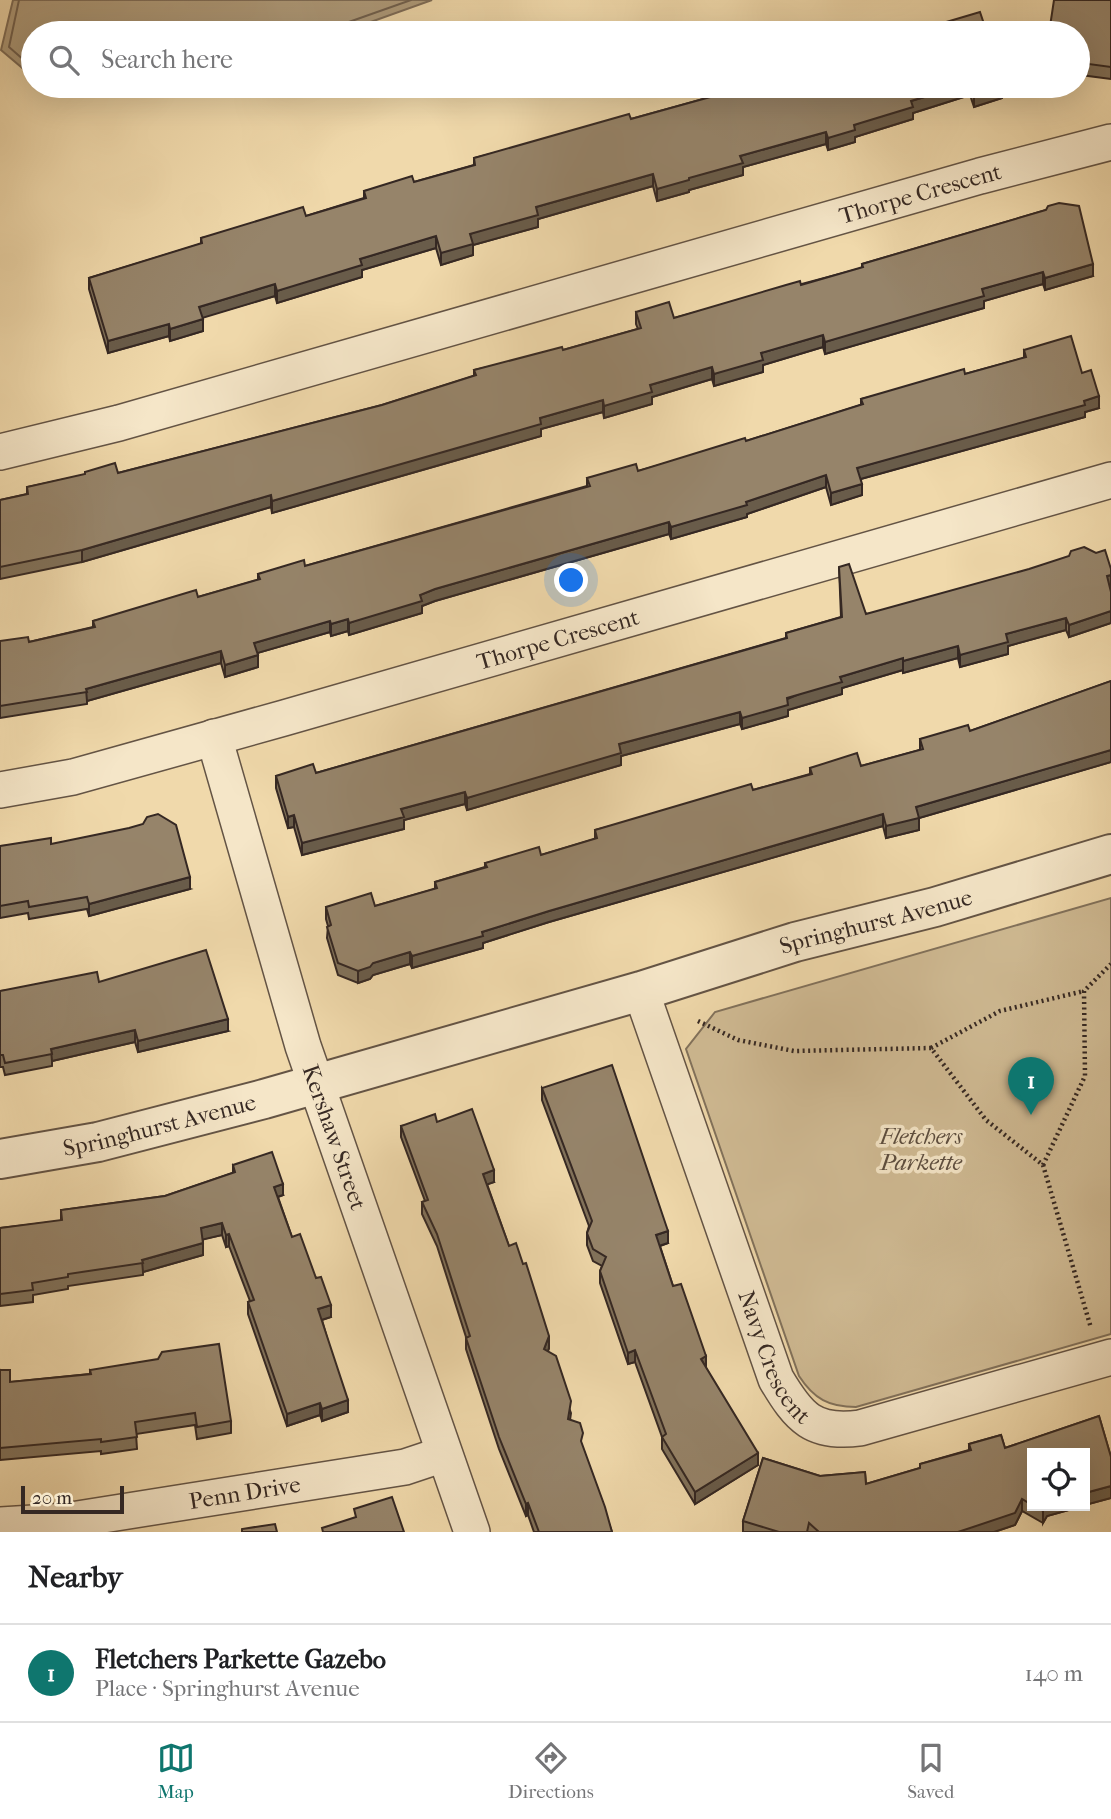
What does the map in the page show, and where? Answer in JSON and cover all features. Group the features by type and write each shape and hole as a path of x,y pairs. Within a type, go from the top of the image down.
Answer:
{"street":[{"name":"Thorpe Crescent","path":"0,452 119,424 980,176 1111,142"},
{"name":"Thorpe Crescent","path":"0,790 73,777 1111,480"},
{"name":"Kershaw Street","path":"214,737 316,1084 472,1532"},
{"name":"Springhurst Avenue","path":"641,991 795,942 935,906 1111,854"},
{"path":"316,1084 641,991"},
{"name":"Navy Crescent","path":"641,991 776,1379 792,1407 816,1426 838,1431 860,1429 1102,1347"},
{"name":"Springhurst Avenue","path":"0,1159 98,1143 316,1084"},
{"name":"Penn Drive","path":"0,1525 65,1521 405,1467 444,1454"}],"path":[{"path":"698,1021 738,1040 794,1051 931,1048 1000,1011 1084,990 1111,964"},
{"path":"1043,1165 1085,1076 1084,990"},
{"path":"931,1048 986,1120 1043,1165 1102,1347"}],"green space":[{"name":"Fletchers Parkette","path":"1111,898 1111,1334 856,1407 823,1400 810,1391 799,1376 686,1049 715,1012"}],"water":[{"path":"13,0 432,0 373,21 21,21 21,67 1,50"}],"building":[{"path":"1054,0 1111,0 1111,67 1090,64 1090,21 1051,21"},
{"path":"980,12 983,21 950,21"},
{"path":"707,98 921,98 911,101 913,107 854,125 855,130 828,138 826,132 740,156 743,163 689,180 657,189 653,174 536,207 538,215 470,234 473,244 441,253 436,236 360,259 362,265 277,291 275,284 199,307 203,319 170,329 169,324 108,341 89,278 202,243 201,238 303,207 306,216 366,198 364,191 412,176 414,182 475,165 474,158 629,114 631,119"},
{"path":"1059,203 1079,206 1093,264 1045,278 1043,272 982,289 984,296 825,342 823,335 761,353 763,360 714,374 712,367 650,385 652,392 604,406 603,400 540,418 541,424 272,501 271,495 82,550 0,567 0,500 28,494 27,487 85,474 115,463 118,473 382,405 476,375 474,370 562,347 563,350 641,328 636,312 669,302 674,318 800,281 801,285 863,267 862,264 1046,210 1048,206"},
{"path":"1071,336 1082,373 1091,370 1099,396 1084,401 1085,405 857,468 862,484 831,493 826,475 746,502 747,505 671,527 669,522 435,589 420,595 422,601 349,623 348,619 331,624 330,621 254,643 258,655 225,665 221,651 86,689 87,692 0,706 0,641 28,637 29,642 95,627 93,621 196,590 198,597 260,579 258,574 304,560 305,566 590,486 587,478 636,464 638,471 745,438 746,441 863,404 861,399 964,369 965,374 1026,357 1024,350"},
{"path":"1084,547 1096,553 1105,550 1111,569 1111,575 1107,576 1111,592 1111,611 1069,625 1066,618 1006,634 1008,642 960,655 958,646 903,661 903,658 840,677 842,682 787,698 788,705 742,718 740,712 619,744 621,753 467,798 465,792 401,809 404,817 302,843 294,815 288,817 276,776 313,764 316,773 787,638 786,633 842,617 839,567 849,564 866,614 1029,569 1069,556 1071,551"},
{"path":"1111,681 1111,750 916,807 919,818 886,826 883,814 549,911 482,932 483,936 412,956 410,952 373,963 370,967 358,971 338,963 327,927 331,925 326,907 371,893 375,906 437,888 435,882 487,867 485,863 539,847 541,855 597,838 595,830 751,784 753,790 812,774 810,768 857,753 861,766 923,749 920,739 968,725 970,731"},
{"path":"158,814 176,825 190,877 89,904 87,897 29,907 28,901 0,906 0,846 51,838 51,844 129,828 143,824 147,817"},
{"path":"206,950 228,1019 138,1041 135,1030 51,1049 52,1054 5,1063 3,1055 0,1055 0,991 97,972 99,982"},
{"path":"612,1065 668,1231 656,1235 673,1286 681,1284 706,1356 701,1359 758,1453 695,1492 662,1437 666,1434 635,1350 628,1353 600,1271 606,1257 593,1249 587,1233 592,1221 542,1088"},
{"path":"472,1109 494,1170 483,1174 509,1246 516,1243 523,1264 526,1263 549,1336 544,1349 556,1356 571,1401 568,1419 580,1423 583,1433 581,1441 612,1532 539,1532 499,1437 466,1338 470,1336 437,1234 422,1202 428,1200 401,1126 435,1114 437,1122"},
{"path":"272,1152 283,1184 274,1187 292,1237 300,1234 316,1278 321,1277 331,1305 318,1309 348,1400 322,1409 320,1403 287,1414 248,1302 254,1300 229,1234 226,1235 222,1223 201,1228 203,1243 142,1260 143,1263 68,1274 68,1277 32,1283 33,1290 0,1294 0,1228 62,1220 61,1210 165,1196 235,1172 233,1165"},
{"path":"219,1344 231,1421 197,1427 195,1413 135,1422 137,1437 101,1442 101,1439 0,1448 0,1370 10,1370 10,1382 91,1374 90,1370 158,1359 162,1352"},
{"path":"1099,1416 1111,1457 1111,1486 1090,1492 1090,1448 1027,1448 1027,1502 1022,1499 1015,1513 958,1532 819,1532 809,1523 807,1532 779,1532 743,1521 763,1458 820,1476 865,1472 866,1484 920,1468 920,1464 971,1450 969,1444 1001,1435 1005,1448"},
{"path":"392,1497 404,1532 323,1532 322,1528 356,1517 354,1509"},
{"path":"275,1524 277,1532 242,1532 242,1529"}],"place":[{"name":"Fletchers Parkette Gazebo","path":"1031,1115"}]}
